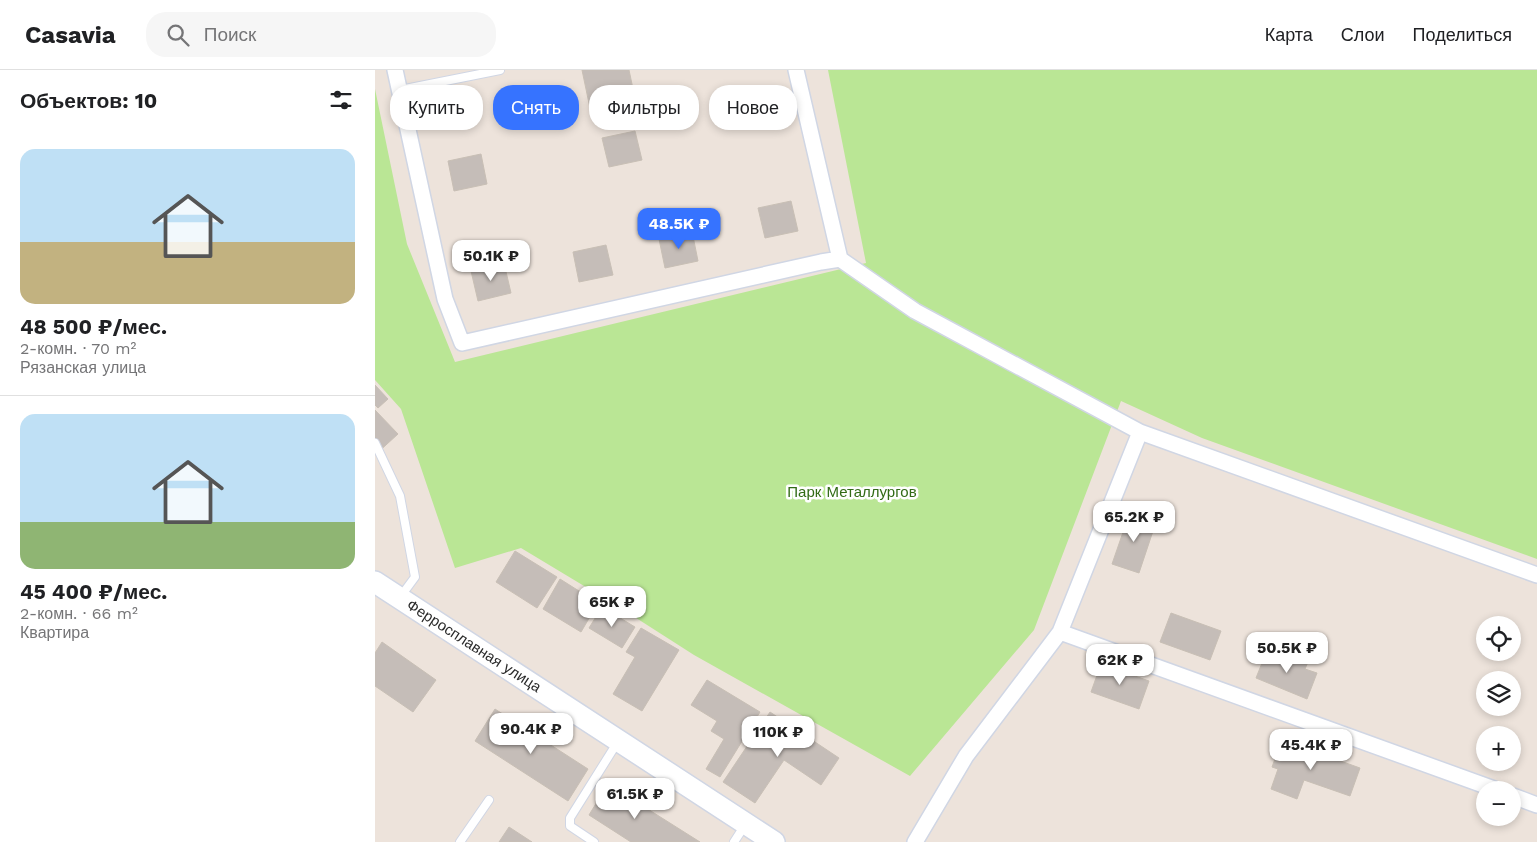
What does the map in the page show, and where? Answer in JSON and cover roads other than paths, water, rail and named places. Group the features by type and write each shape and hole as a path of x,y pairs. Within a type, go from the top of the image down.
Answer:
{"street":[{"path":"395,70 399,85"},
{"path":"796,70 839,259 915,311 1140,432 1537,575"},
{"path":"409,130 445,299 462,343 839,259"},
{"path":"915,842 966,756 1060,632 1140,432"},
{"path":"375,570 399,598"},
{"name":"Ферросплавная улица","path":"375,582 774,842"},
{"path":"1060,632 1476,782"},
{"path":"1521,799 1537,805"}],"lane":[{"path":"425,85 500,70"},
{"path":"375,443 400,496 415,577 399,598"},
{"path":"594,842 571,826 570,818 619,741"},
{"path":"460,842 489,800"},
{"path":"734,842 746,824"}],"park label":[{"name":"Парк Металлургов","path":"852,492"}]}
